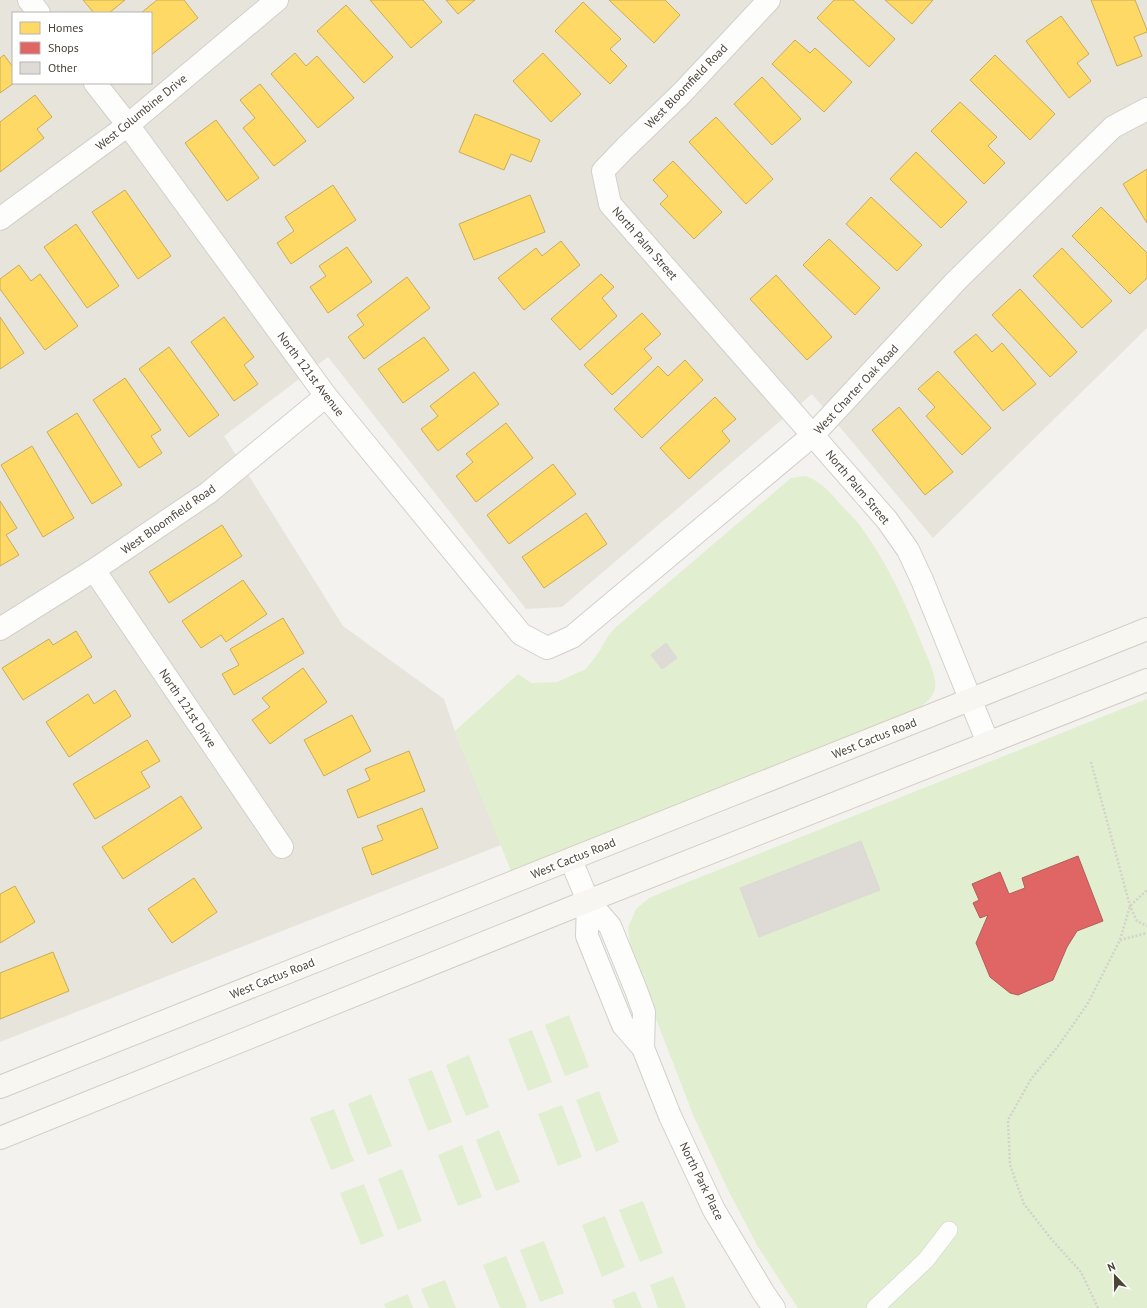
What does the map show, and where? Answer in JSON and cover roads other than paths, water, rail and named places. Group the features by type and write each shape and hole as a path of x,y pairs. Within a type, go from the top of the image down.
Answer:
{"street":[{"path":"29,0 38,12"},
{"name":"West Columbine Drive","path":"0,219 128,125 277,0"},
{"name":"West Bloomfield Road","path":"603,171 682,93 769,0"},
{"name":"North 121st Avenue","path":"96,84 128,125 326,396 521,634 547,648"},
{"name":"West Charter Oak Road","path":"547,648 572,637 813,434 956,281 1113,127 1147,109"},
{"name":"North Palm Street","path":"603,171 610,204 813,434 887,520 908,550 922,580 988,743"},
{"name":"West Bloomfield Road","path":"0,629 94,570 208,492 326,396"},
{"name":"North 121st Drive","path":"94,570 282,847"},
{"name":"West Cactus Road","path":"0,1087 1147,629"},
{"path":"0,1138 588,901 1147,680"},
{"name":"North Park Place","path":"571,860 588,901 587,936 623,1025 643,1048 670,1116 714,1210 774,1308"}],"lane":[{"path":"875,1308 926,1260 949,1230"}]}
